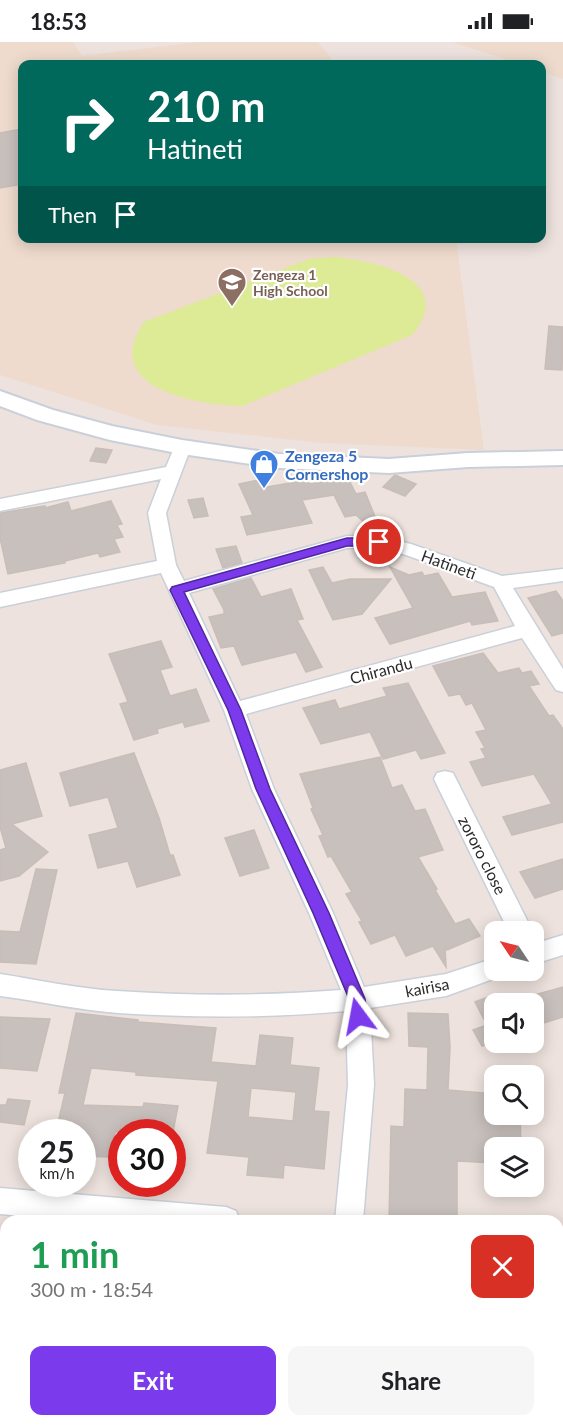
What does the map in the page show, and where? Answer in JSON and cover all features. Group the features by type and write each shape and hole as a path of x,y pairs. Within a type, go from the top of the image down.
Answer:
{"street":[{"path":"0,398 45,415 110,433 182,447 279,461 389,466 468,460 563,458"},
{"path":"182,447 157,513 167,565 234,710 263,789 321,913 357,999 361,1085 350,1215"},
{"path":"0,505 172,471"},
{"name":"Hatineti","path":"177,590 347,542 379,542 411,550 501,583"},
{"path":"0,600 167,565"},
{"path":"563,575 501,583 527,630 563,685"},
{"name":"Chirandu","path":"234,710 527,630"},
{"name":"zororo close","path":"445,779 516,921"},
{"path":"544,951 563,945"},
{"name":"kairisa","path":"0,985 115,1002 187,1006 278,1005 357,999 446,986 484,972"},
{"path":"0,1201 158,1215"}],"shaded area":[{"name":"Zengeza 1 High School","path":"0,42 73,42 82,56 198,42 318,42 333,60 18,60 18,243 457,243 484,450 322,443 157,425 0,375"},
{"path":"452,42 563,42 563,79 546,73 546,60 508,60"}],"green space":[{"path":"333,257 388,268 405,276 418,287 425,300 424,316 412,335 242,406 201,402 179,396 159,388 143,377 134,363 133,345 144,322 309,259"}],"building":[{"path":"18,130 18,185 0,188 0,133"},
{"path":"549,326 563,327 562,370 545,369"},
{"path":"96,448 112,450 106,463 90,461"},
{"path":"395,475 416,484 405,496 383,487"},
{"path":"348,478 356,494 365,492 382,534 377,534 356,515 345,517 334,495 302,500 312,523 247,535 241,517 253,515 239,484 264,479 267,487 307,480 309,484"},
{"path":"203,498 208,516 194,518 188,500"},
{"path":"111,501 122,524 117,525 123,537 114,539 120,552 100,557 98,553 65,561 65,563 8,574 0,538 0,513 45,506 45,508 68,502 71,511"},
{"path":"236,546 242,563 223,568 216,549"},
{"path":"323,567 332,583 350,579 391,579 362,614 333,620 309,570"},
{"path":"390,567 409,575 422,572 424,576 438,573 452,597 485,592 498,621 472,625 470,621 390,644 375,618 413,608"},
{"path":"251,578 261,597 291,589 303,619 297,620 322,667 306,672 296,652 242,665 234,646 221,648 209,617 224,614 224,610 213,589"},
{"path":"556,591 563,601 563,633 552,636 528,598"},
{"path":"161,641 172,667 160,670 170,696 196,689 209,721 185,727 183,722 157,729 158,733 134,740 120,704 128,702 109,654"},
{"path":"483,653 498,673 519,668 522,673 531,671 539,684 529,686 549,716 553,715 563,729 563,822 512,835 503,817 552,804 534,774 482,786 470,762 486,758 481,749 485,748 476,732 486,730 472,703 466,705 460,694 449,696 433,666"},
{"path":"408,683 445,753 421,759 416,750 383,759 370,732 321,744 303,708 335,700 339,709 387,696 383,688"},
{"path":"134,753 159,818 170,855 173,855 180,875 137,887 128,861 98,868 89,835 118,828 108,797 70,806 60,773"},
{"path":"380,757 392,788 402,785 415,811 425,809 443,850 418,857 437,889 435,890 455,924 469,919 480,936 447,950 445,946 446,967 433,946 406,956 395,935 371,944 359,922 362,921 346,894 352,892 331,856 328,857 319,836 323,835 311,809 313,808 300,774"},
{"path":"26,763 42,816 12,824 48,852 19,876 0,881 0,850 6,848 0,827 0,770"},
{"path":"254,830 269,868 240,876 225,838"},
{"path":"563,859 563,889 535,898 520,872"},
{"path":"36,869 57,870 36,964 0,962 0,931 20,932"},
{"path":"563,987 563,1017 544,1023 544,993 541,993"},
{"path":"484,999 484,1019 475,1002"},
{"path":"76,1013 138,1020 138,1022 216,1028 211,1062 256,1066 260,1035 293,1038 290,1065 319,1068 314,1111 329,1112 324,1169 284,1165 283,1178 247,1175 249,1157 207,1153 218,1081 136,1075 136,1072 91,1068 83,1105 143,1107 144,1103 178,1106 176,1119 108,1119 108,1157 96,1156 96,1119 59,1119 65,1093 59,1093","holes":["251,1088 296,1092 293,1121 248,1117"]},
{"path":"408,1013 448,1014 450,1047 448,1090 484,1093 484,1125 520,1125 521,1137 484,1137 484,1162 457,1161 457,1215 389,1215 391,1126 404,1127 405,1089 427,1090 428,1047 409,1046"},
{"path":"0,1017 50,1019 37,1071 0,1068"},
{"path":"484,1026 484,1045 482,1046 473,1030"},
{"path":"8,1099 30,1101 26,1119 18,1119 18,1124 0,1122 0,1105 6,1105"}],"place":[{"name":"Zengeza 1 High School","path":"232,308"},
{"name":"Zengeza 5 Cornershop","path":"264,490"}],"route":[{"path":"358,1016 357,999 321,913 263,789 234,710 177,590 347,542 379,542"}]}
